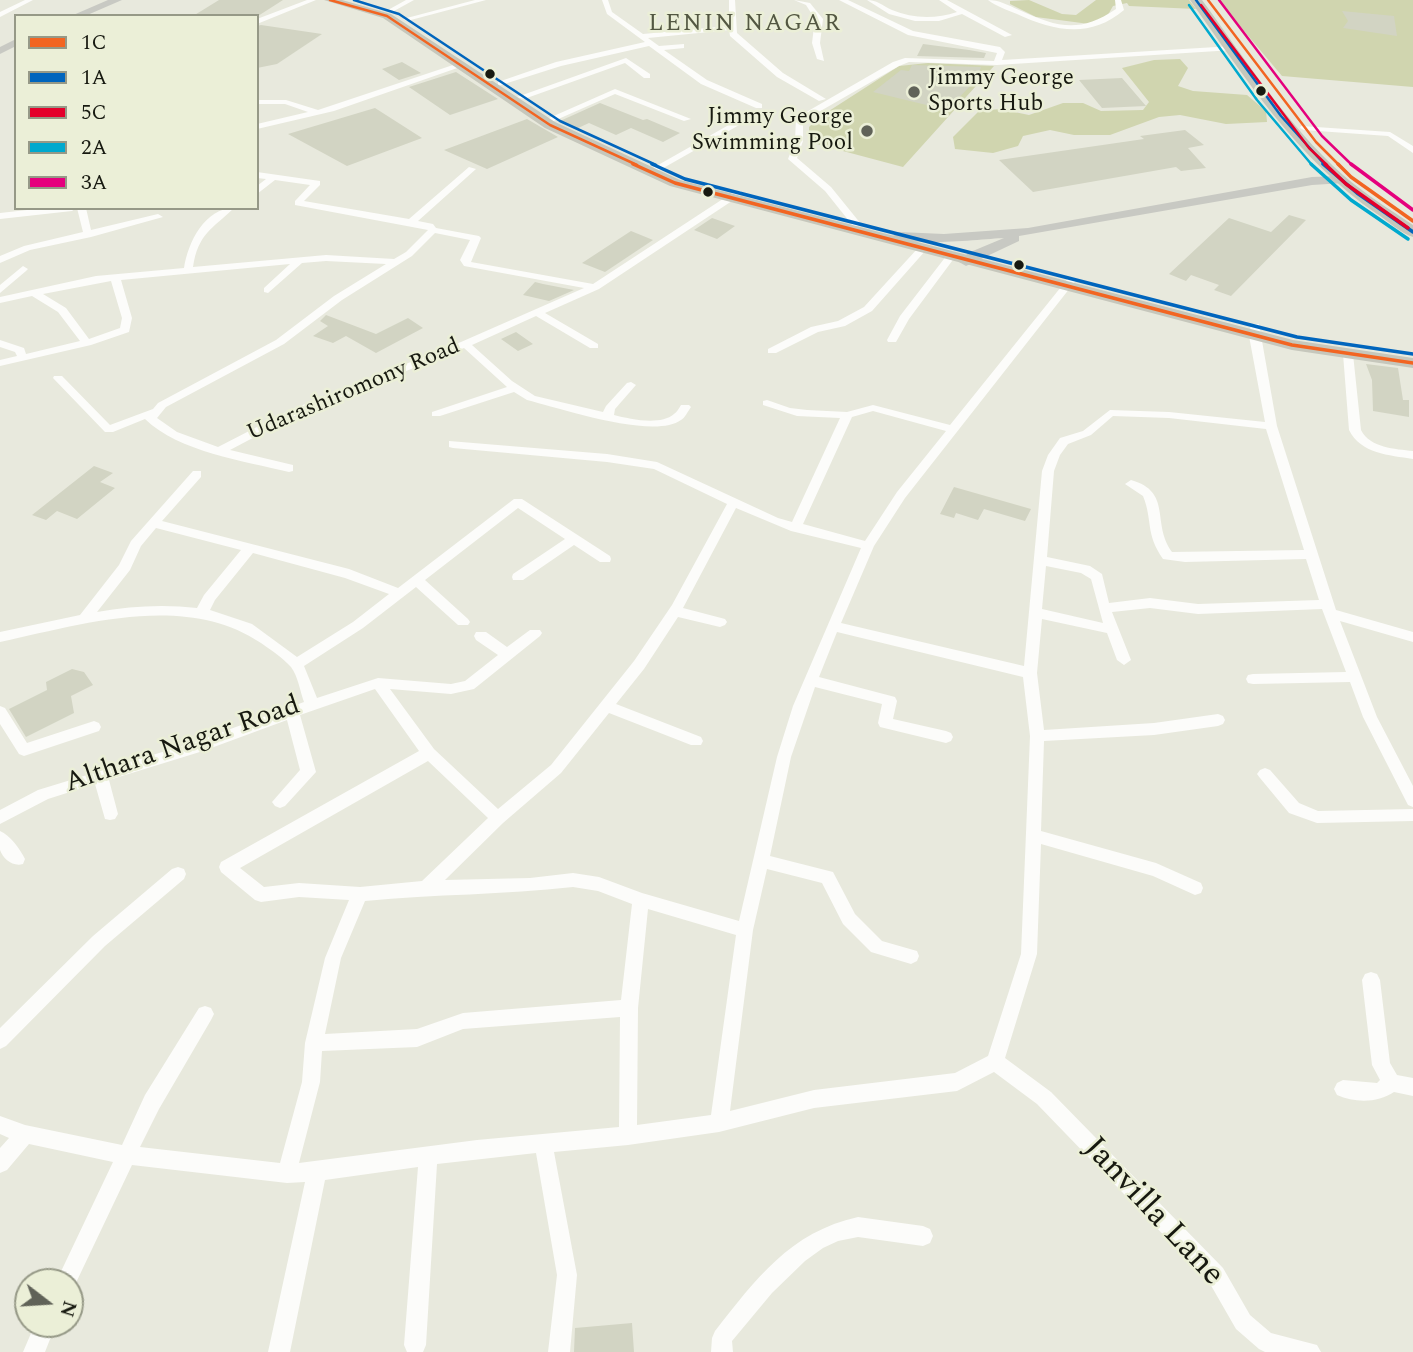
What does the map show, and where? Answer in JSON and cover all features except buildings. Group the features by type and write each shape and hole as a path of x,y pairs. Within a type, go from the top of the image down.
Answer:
{"main road":[{"path":"81,14 117,0"},
{"path":"330,0 387,16 458,66 549,120 653,170 733,196 950,257 970,259 1028,232"},
{"path":"354,0 393,10 521,97 549,120"},
{"path":"1196,0 1282,118 1328,168 1340,180 1413,232"},
{"path":"1208,0 1304,128 1359,183 1413,221"},
{"path":"1312,181 1328,168"},
{"path":"900,236 944,238 1028,232 1312,181 1340,180"},
{"path":"733,196 856,224 970,259 1348,354 1413,362"},
{"path":"1254,331 1413,354"}],"street":[{"path":"0,16 30,0"},
{"path":"259,21 313,0"},
{"path":"393,10 411,0"},
{"path":"407,19 483,0"},
{"path":"605,0 609,13 704,82 760,106"},
{"path":"732,0 733,34 780,75 822,99"},
{"path":"797,0 808,4 819,19 816,43 821,59"},
{"path":"842,0 911,33 997,49 1001,52 998,63"},
{"path":"870,0 889,13 913,19 954,16 963,12"},
{"path":"942,0 1008,35"},
{"path":"991,0 1070,30 1101,25 1120,10 1118,0"},
{"path":"643,36 732,28"},
{"path":"501,84 559,64 655,45 681,46"},
{"path":"856,224 828,189 792,159 799,141 799,120 896,64 908,60 998,63 1233,48"},
{"path":"521,97 626,60 647,76"},
{"path":"259,127 317,113 458,66"},
{"path":"549,120 615,92 687,119"},
{"path":"259,102 286,102 317,113"},
{"path":"653,170 737,124"},
{"path":"1304,128 1390,134 1413,150"},
{"path":"410,223 472,169"},
{"path":"259,175 317,183 298,203 430,226 433,230 477,238 465,260 467,264 595,287"},
{"path":"259,189 273,177"},
{"name":"Udarashiromony Road","path":"153,412 150,419 173,435 219,451 294,412 465,344 595,287 733,196"},
{"path":"0,216 54,210"},
{"path":"82,210 88,234"},
{"path":"188,271 191,249 200,232 228,210"},
{"path":"0,260 27,248 158,217"},
{"path":"58,378 78,396 93,418 109,430 153,412 279,342 338,299 410,254 433,230"},
{"path":"772,351 815,329 841,324 868,309 921,250"},
{"path":"892,340 904,318 950,257"},
{"path":"0,300 115,277 326,258 395,262"},
{"path":"268,290 300,260"},
{"path":"0,290 23,269"},
{"path":"0,363 118,334 128,326 115,277"},
{"path":"719,1123 746,930 784,757 810,680 868,546 901,495 1069,283"},
{"path":"33,292 62,310 87,343"},
{"path":"538,313 594,346"},
{"path":"1254,331 1271,426 1329,608 1353,677 1384,748 1413,801"},
{"path":"0,343 20,350 22,356"},
{"path":"465,344 514,388 531,398 629,422 659,422 677,418 685,407"},
{"path":"1348,354 1355,430 1360,440 1381,450 1413,455"},
{"path":"608,416 610,408 631,385"},
{"path":"436,414 514,388"},
{"path":"767,403 803,416 822,411 847,415 873,408 952,429"},
{"path":"0,1125 25,1134 126,1155 287,1173 317,1172 542,1142 628,1136 719,1123 814,1098 957,1082 995,1062 1029,954 1037,736 1030,673 1048,471 1054,455 1064,441 1087,433 1110,413 1169,415 1271,426"},
{"path":"795,528 847,415"},
{"path":"453,444 607,457 657,466 733,503 795,528 868,546"},
{"path":"219,451 289,468"},
{"path":"83,621 125,567 135,544 198,474"},
{"path":"1131,484 1144,487 1152,498 1155,539 1168,556 1185,558 1313,554"},
{"path":"296,664 358,625 518,502 605,559"},
{"path":"426,888 498,818 556,769 639,665 674,611 733,503"},
{"path":"154,523 349,574 399,593"},
{"path":"518,577 575,538"},
{"path":"202,613 209,598 248,549"},
{"path":"1039,560 1085,569 1097,577 1104,608 1124,660"},
{"path":"417,580 464,622"},
{"path":"1104,608 1150,603 1198,609 1329,608 1413,637"},
{"path":"674,611 720,622"},
{"path":"1034,612 1114,630"},
{"name":"Althara Nagar Road","path":"0,637 132,613 202,613 259,632 296,664 312,705 198,747 43,794 0,818"},
{"path":"833,626 1030,673"},
{"path":"312,705 378,683 411,683 451,689 469,685 535,633"},
{"path":"481,636 508,655"},
{"path":"1253,679 1353,677"},
{"path":"810,680 890,701 885,723 946,737"},
{"path":"378,683 429,753 498,818"},
{"path":"605,706 696,741"},
{"path":"0,712 24,750 94,727"},
{"path":"280,802 308,772 292,712"},
{"path":"1037,736 1154,729 1218,720"},
{"path":"429,753 228,867 261,895 299,890 360,894 426,888 530,886 573,880 599,884 641,900 746,930"},
{"path":"1265,774 1294,808 1317,817 1413,815"},
{"path":"100,776 110,814"},
{"path":"1033,835 1156,870 1195,888"},
{"path":"0,838 17,859"},
{"path":"761,861 827,877 849,919 877,947 911,956"},
{"path":"0,1040 99,941 178,874"},
{"path":"287,1173 311,1082 314,1043 333,958 360,894"},
{"path":"628,1136 629,1008 641,900"},
{"path":"1371,980 1381,1065 1392,1083"},
{"path":"314,1043 417,1038 463,1021 629,1008"},
{"path":"73,1268 152,1102 205,1014"},
{"name":"Janvilla Lane","path":"995,1062 1044,1098 1216,1275 1243,1322 1266,1342 1310,1352"},
{"path":"1343,1089 1379,1092 1392,1083 1413,1087"},
{"path":"0,1163 25,1134"},
{"path":"542,1142 567,1275 559,1352"},
{"path":"415,1345 428,1156"},
{"path":"279,1352 317,1172"},
{"path":"722,1352 722,1338 766,1285 818,1239 859,1227 923,1236"}],"green space":[{"path":"1029,0 1062,14 1076,15 1096,0 1189,0 1196,9 1129,6 1127,3 1113,6 1105,20 1097,25 1036,17 1010,4 1010,1"},
{"path":"1218,0 1413,0 1413,87 1282,76"},
{"path":"1180,59 1188,68 1178,86 1193,91 1247,95 1266,111 1267,122 1226,124 1180,115 1159,117 1110,135 1074,135 1050,130 1023,136 1018,146 993,153 955,149 953,137 979,111 1000,109 1029,115 1063,103 1083,103 1101,111 1143,110 1149,102 1122,68 1154,60"},
{"name":"Jimmy George Sports Hub","path":"928,63 994,66 903,167 809,142 809,127 818,118 899,66"}],"transit line":[{"name":"1C","path":"330,0 387,16 550,125 675,183 1292,345 1413,363"},
{"name":"1A","path":"354,0 399,14 560,121 685,179 1297,337 1413,354"},
{"name":"1A","path":"1196,0 1263,93 1318,159 1357,193 1413,232"},
{"name":"1C","path":"1208,0 1316,142 1351,177 1413,221"},
{"name":"3A","path":"1219,0 1322,136 1357,170 1413,210"},
{"name":"2A","path":"1189,5 1274,123 1293,145 1351,200 1408,239"},
{"name":"5C","path":"1201,5 1309,148 1346,184 1408,228"}],"place":[{"name":"Jimmy George Sports Hub","path":"914,92"},
{"name":"Jimmy George Swimming Pool","path":"867,131"}],"district":[{"name":"LENIN NAGAR","path":"745,25"}]}
